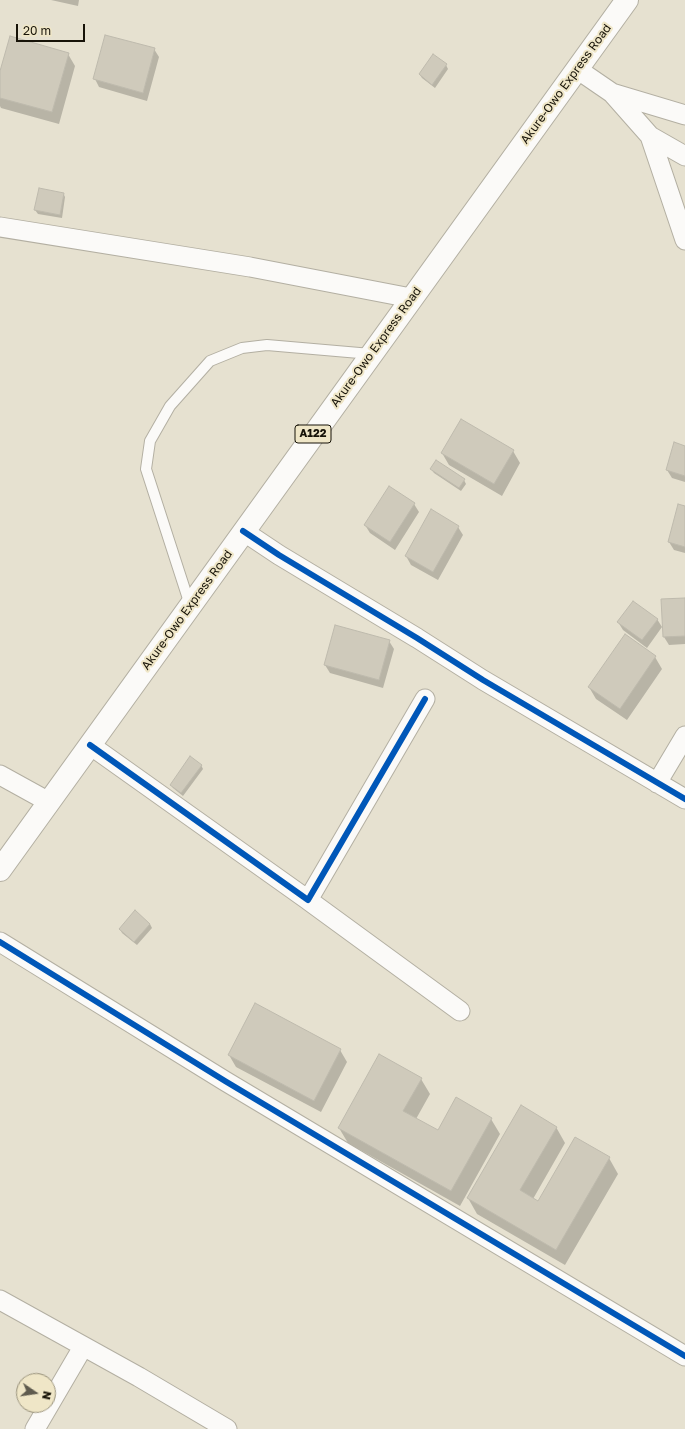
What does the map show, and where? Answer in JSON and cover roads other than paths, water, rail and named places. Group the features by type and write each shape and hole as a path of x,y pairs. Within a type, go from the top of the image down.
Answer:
{"highway":[{"name":"Akure-Owo Express Road","path":"0,870 626,0"}],"street":[{"path":"577,69 612,93 650,136 685,156"},
{"path":"612,93 685,115"},
{"path":"650,136 685,240"},
{"path":"0,227 250,267 411,298"},
{"path":"243,531 279,555 484,680 685,799"},
{"path":"308,900 425,699"},
{"path":"657,783 685,736"},
{"path":"90,745 308,900 460,1011"},
{"path":"0,775 49,802"},
{"path":"0,942 225,1081 685,1356"},
{"path":"0,1300 139,1377 227,1429"},
{"path":"35,1429 83,1347"}],"lane":[{"path":"190,605 146,469 150,441 170,406 210,361 242,348 267,345 371,354"}]}
